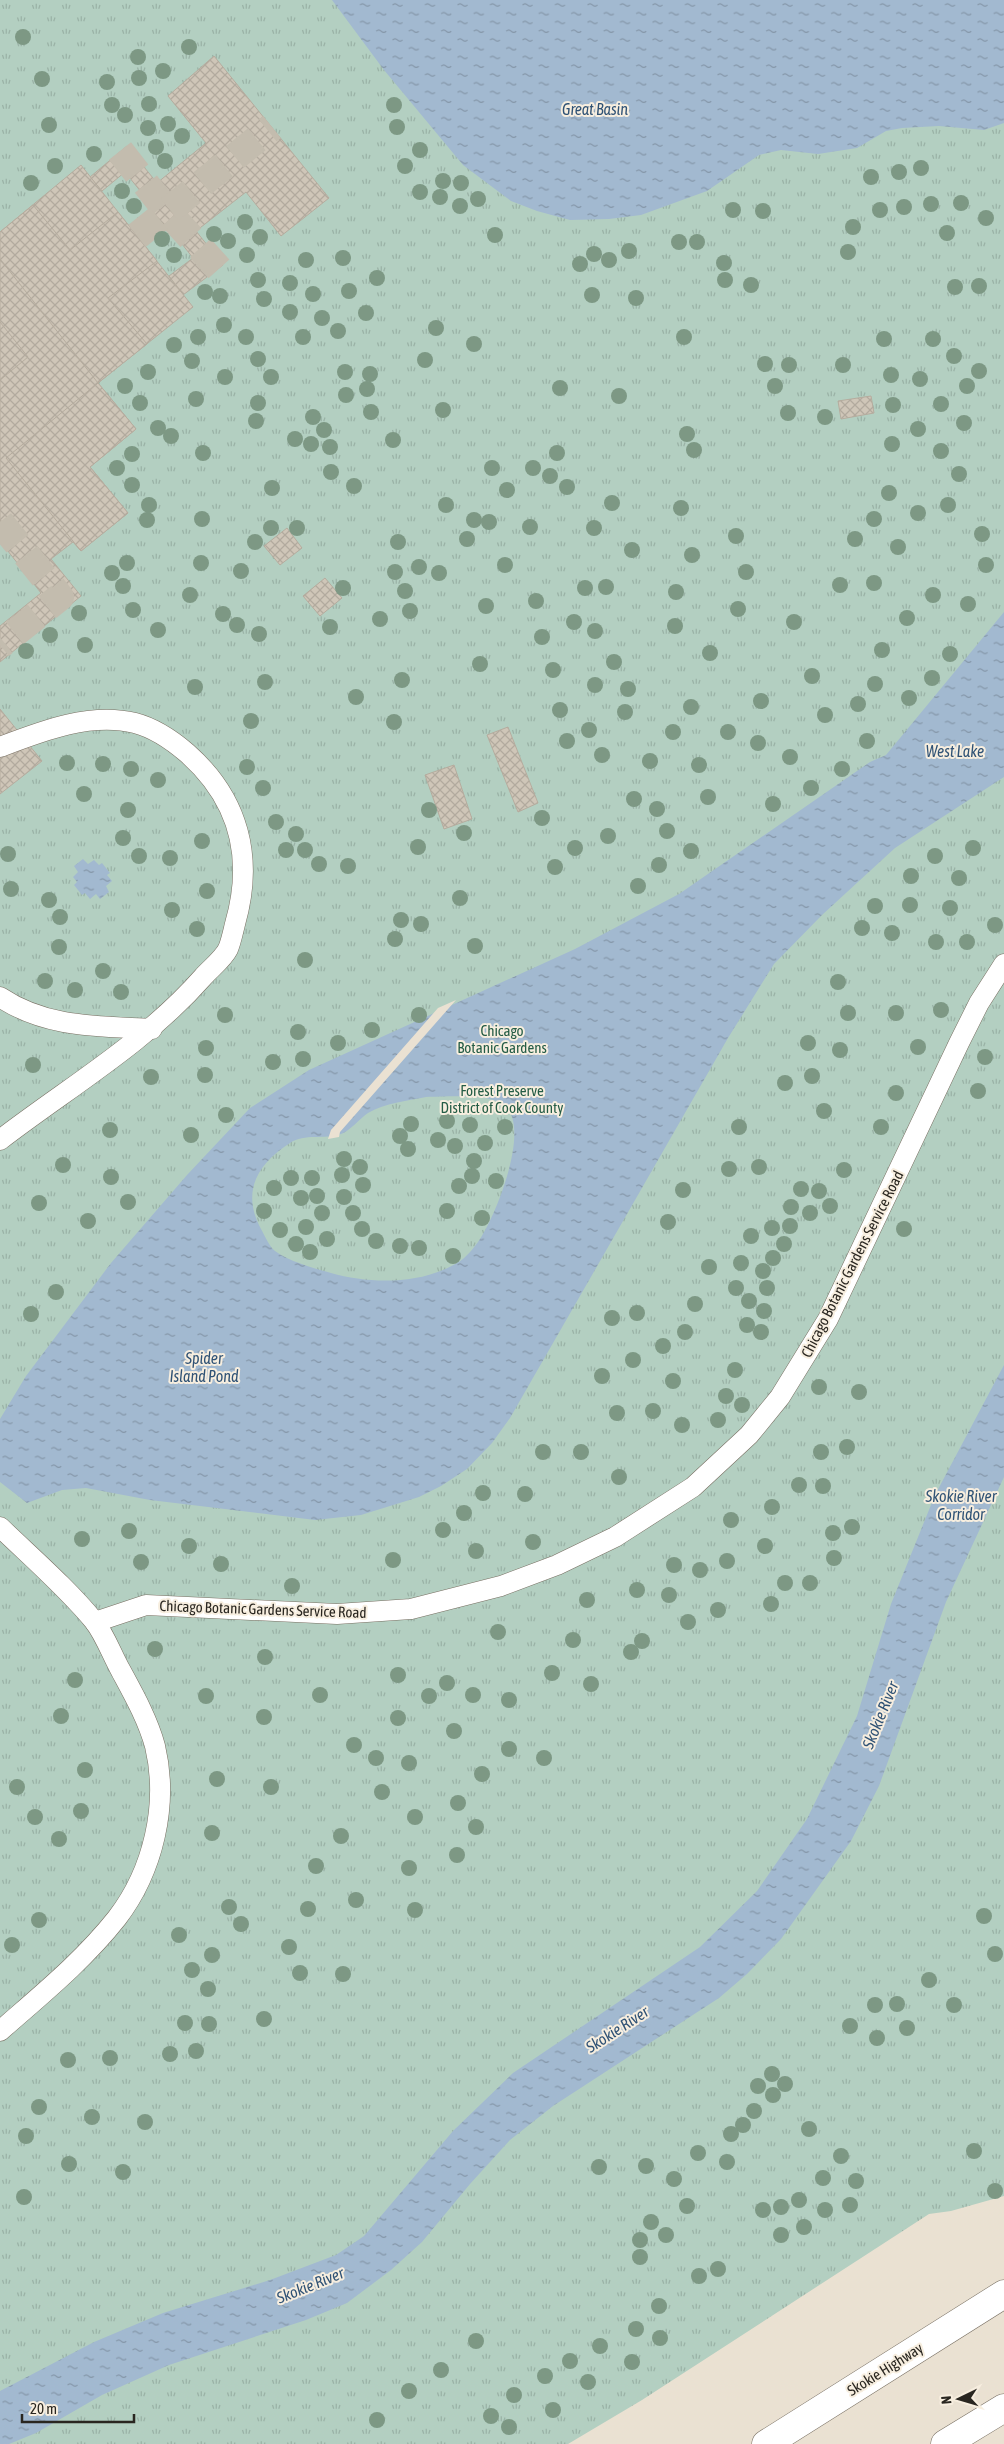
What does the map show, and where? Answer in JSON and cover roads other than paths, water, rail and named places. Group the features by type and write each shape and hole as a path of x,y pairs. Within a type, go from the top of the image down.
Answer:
{"highway":[{"name":"Skokie Highway","path":"766,2444 1004,2294"},
{"path":"945,2444 1004,2408"}],"lane":[{"path":"0,747 35,734 96,719 136,723 174,742 204,768 226,798 240,838 243,862 240,909 228,950 187,996 152,1029 0,1140"},
{"name":"Chicago Botanic Gardens Service Road","path":"94,1622 146,1604 337,1614 411,1609 501,1586 557,1565 615,1536 693,1487 749,1435 780,1397 804,1361 828,1319 979,1003 1004,964"},
{"path":"0,997 16,1007 41,1018 89,1026 152,1029"},
{"path":"0,1527 94,1622 140,1707 155,1746 160,1780 158,1822 149,1856 136,1888 117,1917 79,1961 0,2031"}],"water":[{"name":"Great Basin","path":"332,0 1004,0 1004,123 984,130 939,126 902,128 886,131 857,148 818,154 781,150 759,155 707,191 641,215 609,219 570,220 537,211 511,201 463,165 384,70"},
{"name":"Spider Island Pond","path":"1004,612 1004,777 895,848 822,915 774,964 728,1038 510,1418 492,1443 467,1469 441,1486 419,1497 361,1515 315,1520 150,1500 86,1488 62,1490 27,1503 0,1482 0,1419 26,1376 111,1263 187,1175 250,1108 309,1070 575,949 679,894 870,762 886,755","holes":["466,1096 488,1099 504,1105 512,1116 514,1131 513,1150 509,1171 487,1227 467,1256 443,1270 427,1275 411,1279 378,1280 346,1277 317,1269 275,1251 261,1229 252,1203 256,1180 269,1160 278,1151 296,1140 308,1137 335,1136 351,1128 368,1113 389,1105 426,1097"]},
{"path":"83,859 88,864 94,860 99,865 102,863 110,873 107,875 112,881 106,886 109,892 100,899 96,894 90,899 85,893 82,895 74,885 77,882 73,877 78,872 74,866"},
{"name":"Skokie River Corridor","path":"1004,1365 1004,1477 946,1602 879,1786 851,1841 781,1939 747,1974 719,1998 553,2106 510,2140 470,2184 422,2242 391,2270 347,2303 306,2320 169,2365 102,2395 36,2433 9,2444 0,2444 0,2391 94,2342 163,2313 270,2280 336,2255 364,2236 453,2131 513,2073 700,1947 757,1891 807,1819 857,1716 891,1604 935,1495"}],"tunnel":[{"path":"137,236 272,127"},
{"path":"120,151 167,211 219,269"},
{"path":"0,522 60,597 0,645"}],"water label":[{"name":"West Lake","path":"955,751"},
{"name":"Skokie River","path":"880,1715"},
{"name":"Skokie River","path":"617,2029"},
{"name":"Skokie River","path":"310,2285"}],"park label":[{"name":"Chicago Botanic Gardens","path":"502,1038"},
{"name":"Forest Preserve District of Cook County","path":"502,1098"}]}
